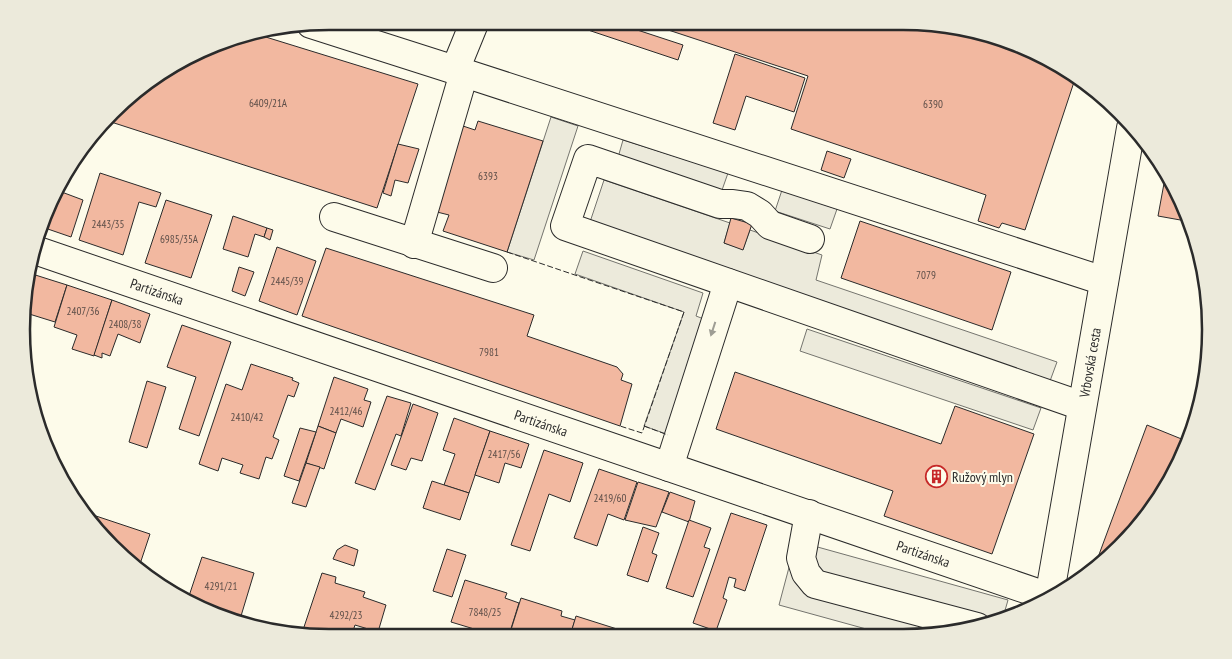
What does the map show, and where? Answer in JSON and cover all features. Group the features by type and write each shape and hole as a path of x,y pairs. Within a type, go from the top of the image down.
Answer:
{"street":[{"path":"329,30 1104,282"},
{"path":"414,244 459,71 472,30"},
{"name":"Vrbovská cesta","path":"1050,590 1130,134"},
{"path":"810,239 770,225 760,214 747,206 720,204 588,158 565,226 1082,406"},
{"path":"334,217 492,268"},
{"name":"Partizánska","path":"40,252 1042,594"},
{"path":"669,467 728,283"},
{"path":"809,514 801,558 806,573 815,584 962,623"}],"shaded area":[{"path":"551,117 578,126 534,260 507,252"},
{"path":"623,140 728,173 721,193 617,161"},
{"path":"604,180 730,223 724,243 743,249 750,230 822,255 816,280 1057,362 1050,381 589,225"},
{"path":"782,190 837,209 830,229 775,211"},
{"path":"583,251 703,293 696,316 709,321 669,435 644,426 684,312 575,274"},
{"path":"807,329 1041,408 1033,430 800,351"},
{"path":"796,541 1008,600 1005,611 980,619 942,626 902,629 866,629 779,605"}],"building":[{"path":"588,30 637,30 683,45 678,60"},
{"path":"668,30 902,30 942,33 980,40 999,46 1035,61 1069,80 1074,83 1025,230 1002,223 999,228 978,221 986,195 791,129 808,76"},
{"path":"266,37 418,84 377,208 113,123 147,92 180,70 233,46"},
{"path":"735,54 805,78 794,112 746,96 735,130 713,123"},
{"path":"478,121 543,141 507,252 443,231 449,215 433,211 460,125 475,130"},
{"path":"398,144 419,149 408,183 395,180 391,196 383,193"},
{"path":"827,151 851,159 844,178 821,170"},
{"path":"100,173 161,193 156,207 139,202 123,255 79,240"},
{"path":"1164,184 1181,220 1158,216"},
{"path":"63,193 83,200 71,237 48,229"},
{"path":"166,200 212,215 191,278 145,263"},
{"path":"233,216 267,228 264,237 255,234 248,257 223,249"},
{"path":"731,218 752,224 743,250 724,243"},
{"path":"860,221 1011,272 992,330 841,278"},
{"path":"267,228 273,230 270,240 264,237"},
{"path":"277,247 316,261 297,315 259,301"},
{"path":"326,248 534,315 527,336 617,367 623,374 621,380 632,384 620,426 302,316"},
{"path":"239,267 254,272 245,296 232,291"},
{"path":"35,275 67,285 55,322 31,314"},
{"path":"67,285 112,300 94,356 72,349 77,335 54,327"},
{"path":"112,300 150,314 140,343 118,334 110,356 102,353 102,358 94,355"},
{"path":"182,325 231,342 199,436 179,429 196,377 167,367"},
{"path":"251,364 293,378 292,380 299,383 294,397 288,395 273,437 279,440 272,459 266,457 259,479 240,473 243,465 222,458 218,471 199,464 226,384 242,390"},
{"name":"Ružový mlyn","path":"735,372 941,444 955,406 1034,434 992,554 884,516 893,491 716,429"},
{"path":"334,377 368,389 364,400 371,402 363,427 341,419 336,433 318,426"},
{"path":"147,381 166,387 147,448 129,442"},
{"path":"387,396 411,403 401,436 396,434 375,490 355,483"},
{"path":"413,404 438,413 422,461 411,458 406,470 391,465"},
{"path":"454,418 490,431 469,493 444,485 455,454 443,450"},
{"path":"1147,425 1181,439 1171,462 1152,496 1128,527 1098,556"},
{"path":"318,426 336,433 324,469 306,463"},
{"path":"300,428 316,432 299,481 284,476"},
{"path":"490,431 529,444 521,468 505,463 499,483 475,475"},
{"path":"544,450 583,463 570,502 549,494 530,551 511,545"},
{"path":"306,463 320,467 306,507 292,503"},
{"path":"599,469 637,482 624,520 608,514 597,546 574,538"},
{"path":"432,481 469,493 460,520 423,508"},
{"path":"638,482 669,492 656,527 625,520"},
{"path":"670,492 695,501 689,522 662,512"},
{"path":"731,513 767,525 745,591 734,587 736,579 729,577 723,598 727,600 717,629 710,629 693,623"},
{"path":"95,516 150,534 141,562 104,527"},
{"path":"689,520 711,528 704,547 710,549 693,597 666,588"},
{"path":"643,527 659,533 652,553 657,555 648,582 627,575"},
{"path":"345,545 358,550 354,566 333,559 337,550"},
{"path":"447,549 466,555 452,597 433,591"},
{"path":"202,557 254,573 241,616 190,594"},
{"path":"322,573 336,577 335,583 365,592 363,597 386,605 379,629 368,629 355,625 354,629 304,627"},
{"path":"465,580 507,593 505,598 519,603 511,629 474,629 451,622"},
{"path":"521,598 562,611 561,616 575,620 572,629 511,629"},
{"path":"576,616 617,629 572,629"}],"fence":[{"path":"507,252 684,312 642,433 620,426"},
{"path":"644,426 668,435"}],"place":[{"name":"Ružový mlyn","path":"936,477"}]}
